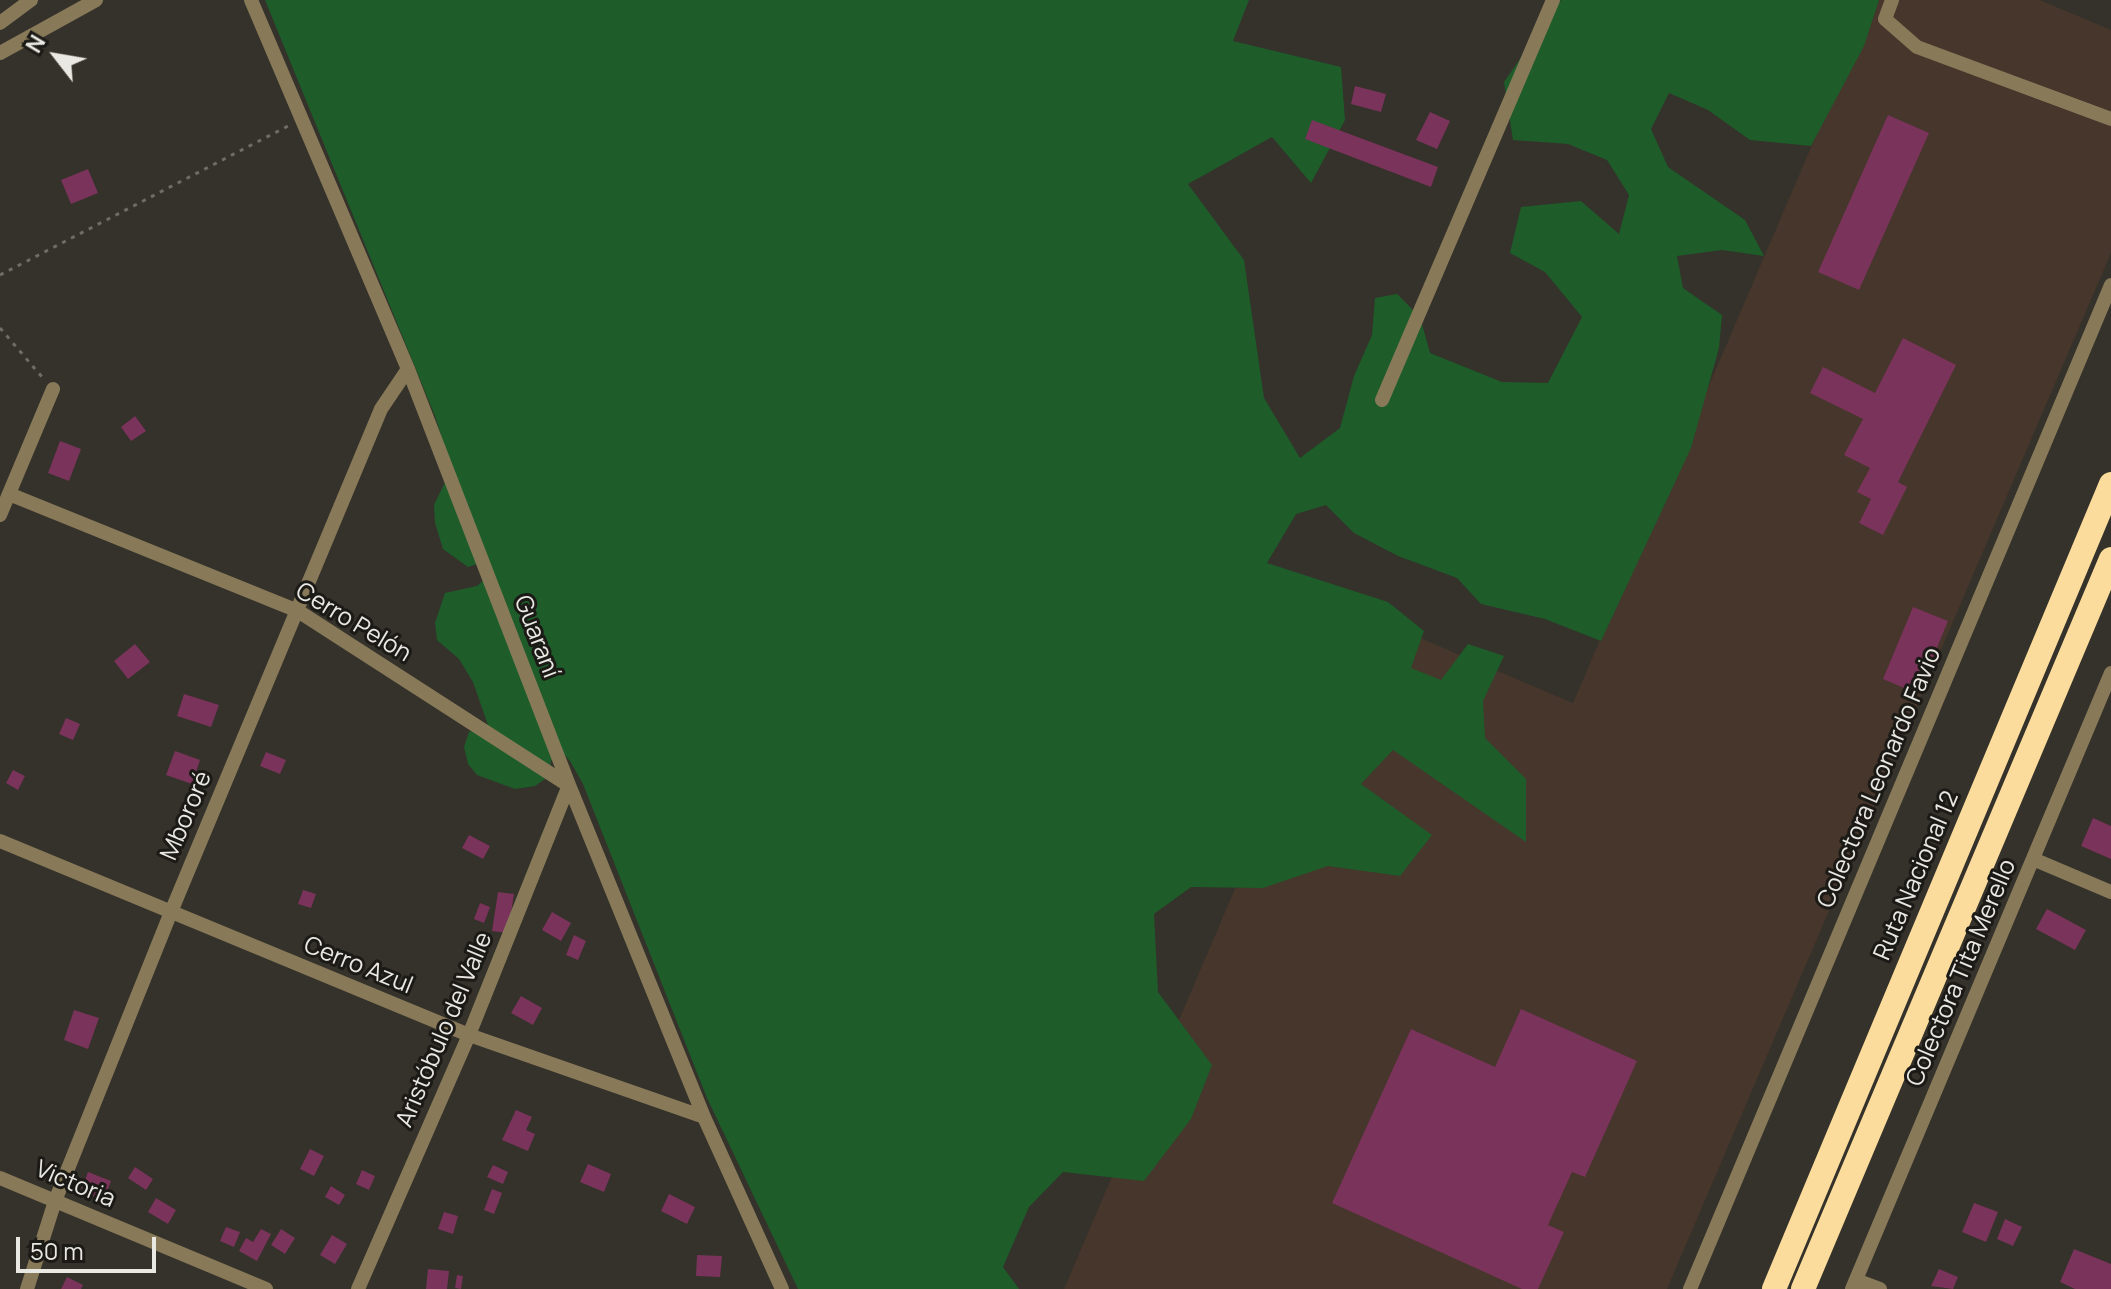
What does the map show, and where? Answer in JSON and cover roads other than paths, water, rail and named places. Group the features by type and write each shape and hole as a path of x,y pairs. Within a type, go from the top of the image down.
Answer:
{"highway":[{"name":"Ruta Nacional 12","path":"1774,1289 2111,484"},
{"path":"1803,1289 2111,559"}],"street":[{"path":"0,23 31,0"},
{"path":"0,53 96,0"},
{"name":"Guaraní","path":"251,0 304,118 408,369 569,785 704,1117 782,1289"},
{"path":"1382,400 1553,0"},
{"path":"1892,0 1885,19 1917,47 2111,119"},
{"name":"Colectora Leonardo Favio","path":"1690,1289 2111,285"},
{"name":"Mbororé","path":"27,1289 55,1201 171,912 381,409 408,369"},
{"path":"0,515 53,389"},
{"name":"Cerro Pelón","path":"9,494 298,611 569,785"},
{"name":"Colectora Tita Merello","path":"1854,1284 2111,673"},
{"name":"Aristóbulo del Valle","path":"358,1289 469,1035 569,785"},
{"name":"Cerro Azul","path":"0,841 469,1035 704,1117"},
{"path":"2033,859 2111,892"},
{"name":"Victoria","path":"0,1178 266,1289"},
{"path":"1854,1284 1880,1289"}]}
